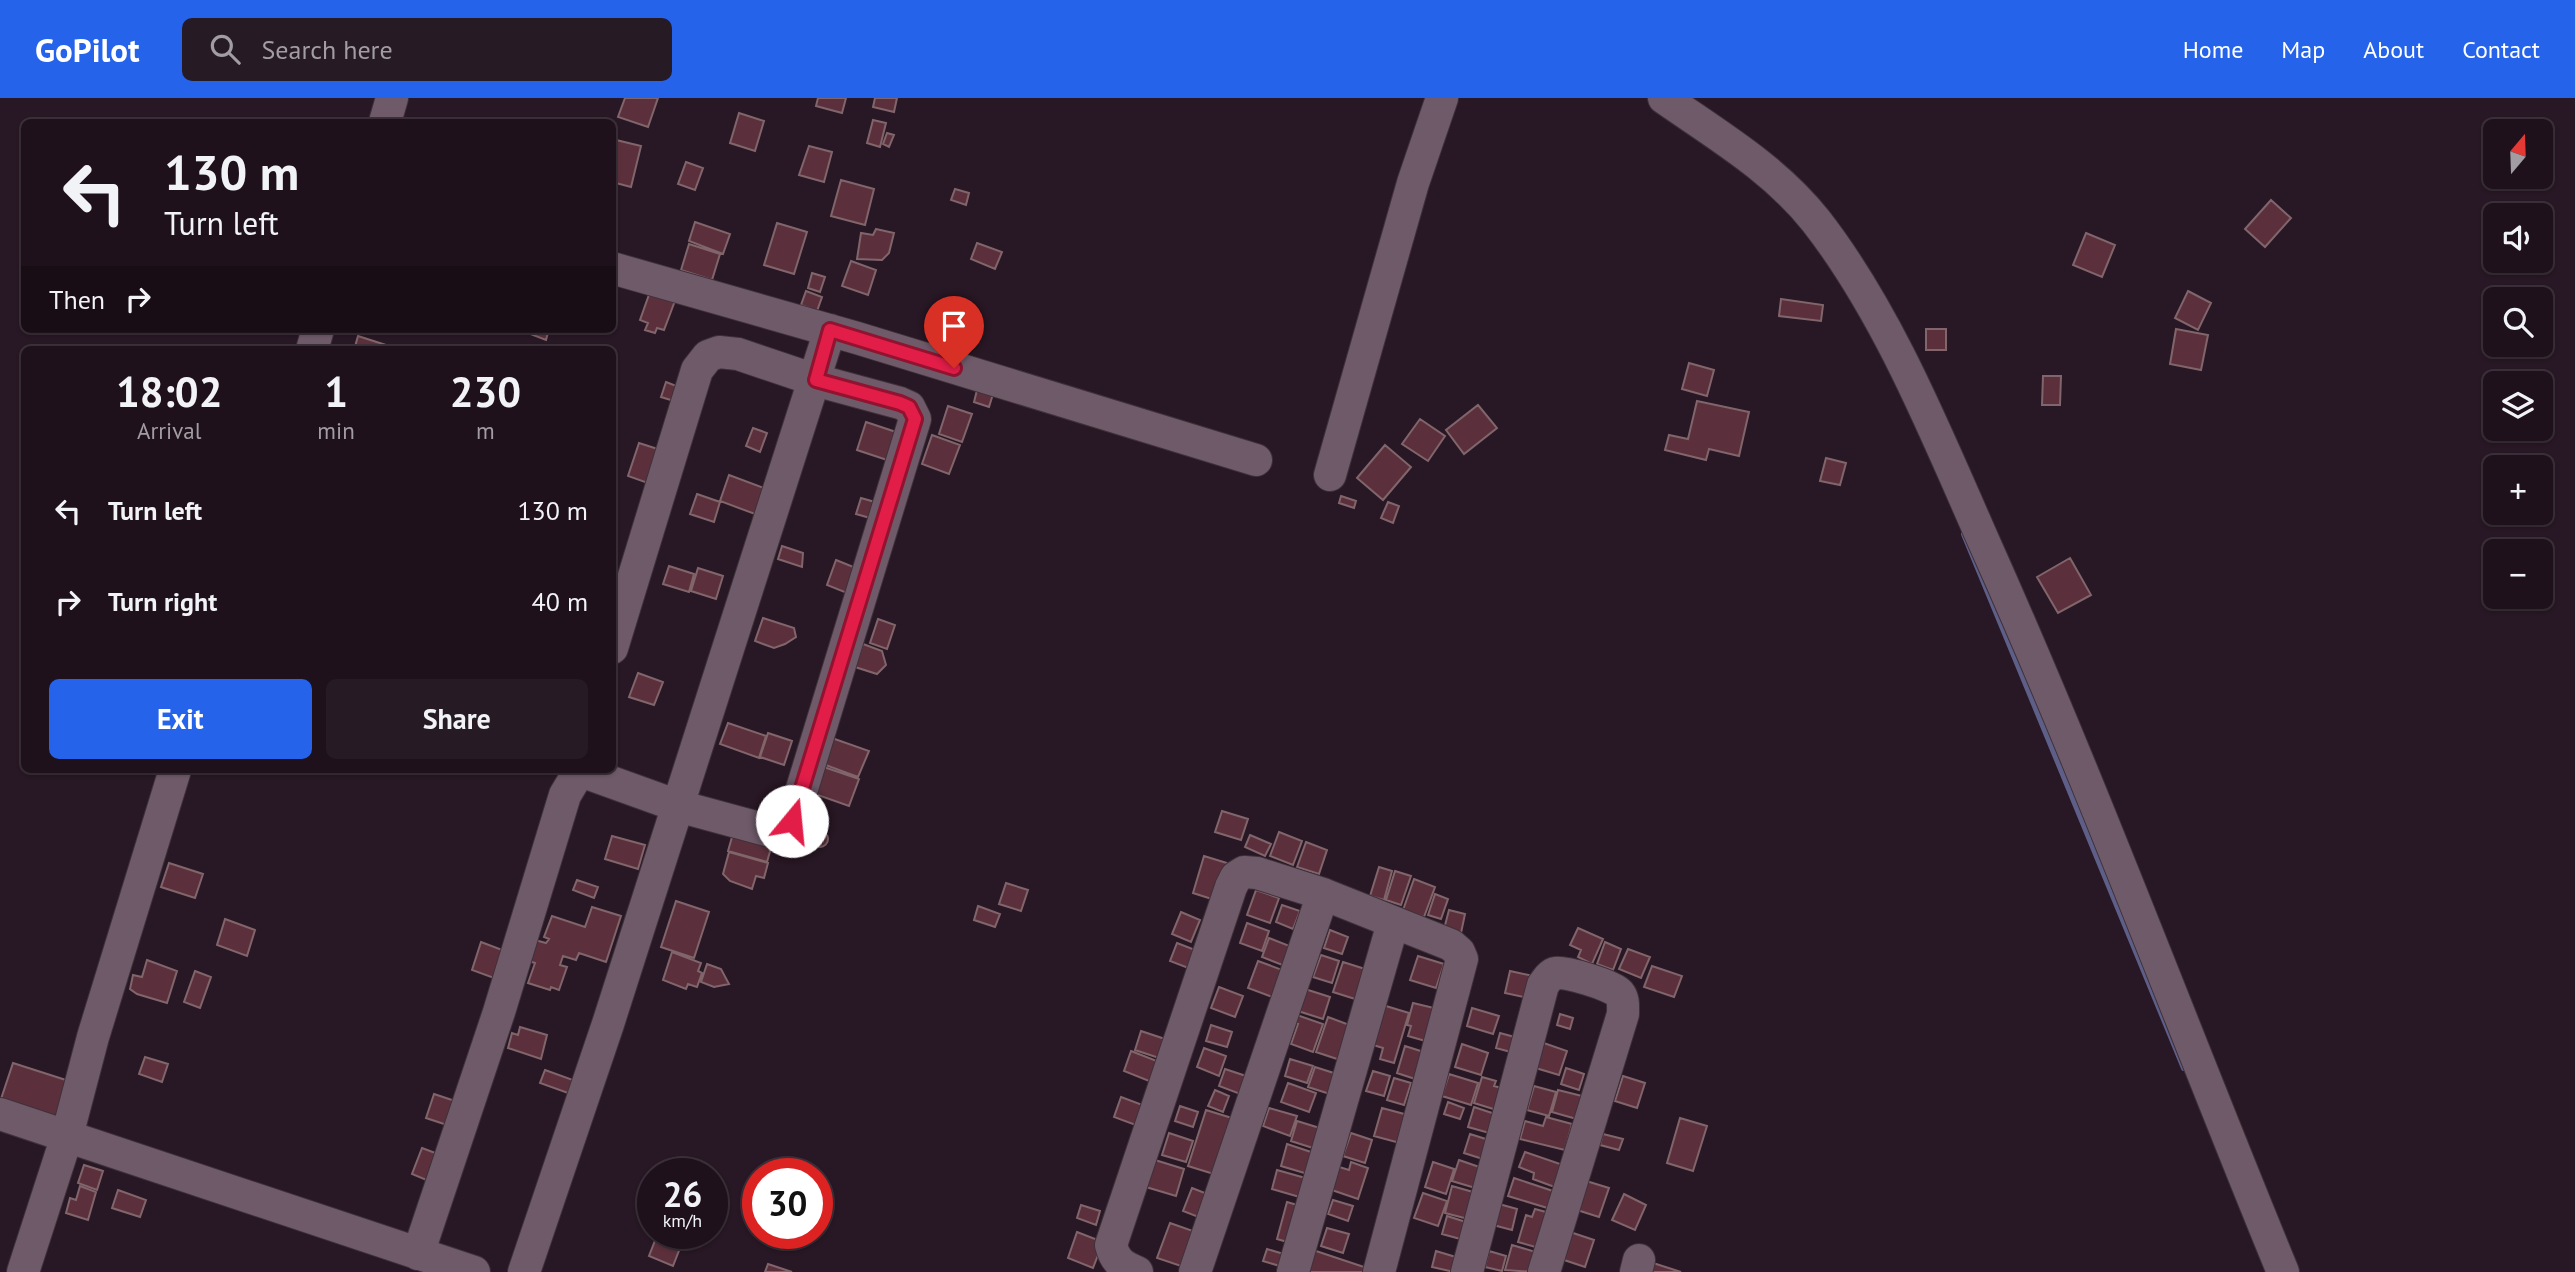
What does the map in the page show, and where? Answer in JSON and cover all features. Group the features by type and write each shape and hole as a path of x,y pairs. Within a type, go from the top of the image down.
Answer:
{"street":[{"path":"386,119 392,98"},
{"path":"1330,475 1413,184 1442,98"},
{"path":"1664,98 1756,162 1815,219 1852,271 1888,336 1950,462 2048,684 2205,1084 2283,1272"},
{"path":"616,269 830,330 1256,460"},
{"path":"524,1272 608,1024 830,330"},
{"path":"587,773 678,806 781,834 790,828 915,419 909,407 738,354 719,352 708,356 697,370 616,635"},
{"path":"23,1272 67,1136 93,1037 174,773"},
{"path":"418,1254 499,1013 565,795 580,773"},
{"path":"1137,1272 1123,1267 1114,1257 1111,1245 1231,887 1236,877 1244,872 1257,873 1322,894 1451,945 1462,959 1379,1272"},
{"path":"1195,1272 1322,894"},
{"path":"1293,1272 1393,923"},
{"path":"1467,1272 1543,985 1550,975 1559,972 1610,987 1618,992 1623,1000 1623,1014 1544,1272"},
{"path":"0,1114 472,1272"}],"building":[{"path":"625,98 658,98 648,127 618,117"},
{"path":"818,98 846,98 842,113 816,106"},
{"path":"875,98 897,98 894,112 873,107"},
{"path":"739,113 764,121 755,151 730,143"},
{"path":"873,120 886,123 880,147 867,143"},
{"path":"887,133 894,135 889,147 883,144"},
{"path":"616,140 641,146 631,187 616,183"},
{"path":"809,146 832,152 824,182 799,175"},
{"path":"686,162 703,168 695,190 678,184"},
{"path":"841,180 874,189 865,225 831,216"},
{"path":"955,189 969,193 966,205 951,200"},
{"path":"2271,200 2291,218 2265,247 2245,229"},
{"path":"695,222 730,234 723,254 689,241"},
{"path":"777,223 807,232 794,274 764,265"},
{"path":"876,229 894,233 889,253 882,260 857,259 861,233 873,235"},
{"path":"2086,233 2115,245 2102,277 2073,265"},
{"path":"977,243 1002,252 995,269 971,259"},
{"path":"689,244 720,254 712,280 681,270"},
{"path":"851,261 876,270 868,295 842,286"},
{"path":"812,273 825,277 820,292 808,288"},
{"path":"651,289 676,298 664,330 657,328 655,333 645,330 648,323 640,320"},
{"path":"806,291 822,297 817,311 801,305"},
{"path":"2188,291 2211,303 2198,330 2175,318"},
{"path":"1781,299 1823,305 1821,321 1779,316"},
{"path":"1926,329 1946,329 1946,350 1926,350"},
{"path":"2176,329 2208,335 2201,370 2170,364"},
{"path":"528,333 548,333 546,340"},
{"path":"358,336 389,346 355,346"},
{"path":"1689,363 1714,370 1707,396 1682,389"},
{"path":"2043,376 2061,376 2060,405 2042,405"},
{"path":"666,382 679,387 674,401 661,397"},
{"path":"978,386 994,391 989,407 974,402"},
{"path":"1697,401 1749,412 1739,456 1709,449 1706,460 1665,450 1669,435 1688,439"},
{"path":"1478,405 1497,428 1464,454 1446,430"},
{"path":"948,406 972,414 962,442 939,434"},
{"path":"1420,419 1445,436 1428,461 1402,444"},
{"path":"866,422 899,433 890,461 857,450"},
{"path":"753,428 767,433 760,452 746,446"},
{"path":"932,435 960,445 949,474 922,464"},
{"path":"639,443 670,453 659,487 628,476"},
{"path":"1385,445 1411,467 1383,500 1357,478"},
{"path":"1826,458 1846,463 1840,485 1820,481"},
{"path":"729,475 764,488 755,514 720,501"},
{"path":"697,494 720,502 714,522 690,514"},
{"path":"1341,496 1356,501 1354,508 1339,503"},
{"path":"861,498 875,502 870,518 856,514"},
{"path":"1388,502 1399,506 1393,523 1381,518"},
{"path":"782,546 803,553 802,567 778,559"},
{"path":"2070,558 2091,595 2058,613 2037,577"},
{"path":"836,560 861,570 852,595 827,585"},
{"path":"669,566 694,574 689,592 663,584"},
{"path":"698,568 723,576 716,599 691,591"},
{"path":"763,618 794,628 796,637 774,648 755,641"},
{"path":"878,619 895,625 887,649 870,643"},
{"path":"863,644 882,651 886,665 877,674 855,667"},
{"path":"638,673 663,682 654,705 629,697"},
{"path":"728,723 766,736 759,758 720,744"},
{"path":"768,733 792,741 784,765 760,757"},
{"path":"829,737 869,751 858,777 820,763"},
{"path":"821,766 859,779 849,806 812,793"},
{"path":"1222,811 1248,819 1241,840 1215,832"},
{"path":"736,823 775,834 767,862 728,851"},
{"path":"820,831 828,839 820,847 812,839"},
{"path":"1279,832 1302,841 1293,865 1270,856"},
{"path":"1250,835 1271,844 1265,856 1245,847"},
{"path":"612,836 645,845 638,869 605,859"},
{"path":"1306,842 1327,850 1319,874 1297,867"},
{"path":"729,852 768,863 764,878 756,876 752,889 730,881 723,874"},
{"path":"1204,856 1230,864 1218,901 1193,893"},
{"path":"169,863 203,874 195,898 161,887"},
{"path":"1379,867 1392,871 1384,900 1370,896"},
{"path":"1395,871 1411,876 1401,905 1386,900"},
{"path":"1414,879 1435,887 1424,917 1403,910"},
{"path":"577,880 598,887 594,898 573,890"},
{"path":"1006,883 1028,890 1021,911 999,904"},
{"path":"1256,890 1279,898 1270,923 1247,915"},
{"path":"1435,894 1448,899 1441,919 1428,915"},
{"path":"676,901 709,912 694,958 661,947"},
{"path":"1282,905 1300,911 1293,929 1276,922"},
{"path":"978,906 1000,914 995,927 974,920"},
{"path":"592,907 621,916 606,962 579,953 576,960 563,956 560,965 567,967 559,990 528,983 535,963 528,961 535,940 546,943 549,939 544,937 552,916 585,927"},
{"path":"1449,910 1465,914 1461,933 1444,929"},
{"path":"1181,912 1200,920 1191,942 1172,934"},
{"path":"225,919 255,930 247,956 217,945"},
{"path":"1247,923 1269,931 1262,951 1240,943"},
{"path":"1578,928 1603,939 1592,964 1578,957 1581,950 1570,945"},
{"path":"1330,930 1348,937 1342,954 1324,948"},
{"path":"1269,938 1292,947 1285,966 1262,957"},
{"path":"481,942 505,951 494,978 472,970"},
{"path":"1605,942 1621,949 1613,970 1597,964"},
{"path":"1177,943 1203,953 1196,971 1170,961"},
{"path":"1628,949 1650,957 1641,978 1619,969"},
{"path":"672,952 701,963 698,971 702,973 697,987 688,984 686,989 663,980"},
{"path":"1321,955 1339,961 1332,983 1313,977"},
{"path":"1418,956 1444,964 1436,988 1410,980"},
{"path":"147,960 177,971 167,1003 137,994 130,989 133,975 142,977"},
{"path":"1258,961 1285,971 1275,998 1248,988"},
{"path":"1343,962 1365,969 1355,999 1333,992"},
{"path":"707,964 721,969 729,984 714,987 701,982"},
{"path":"1652,966 1682,976 1674,997 1644,987"},
{"path":"195,971 211,977 200,1008 184,1002"},
{"path":"1510,971 1538,977 1533,999 1505,993"},
{"path":"1219,987 1243,996 1235,1017 1211,1008"},
{"path":"1305,989 1330,997 1323,1019 1298,1011"},
{"path":"1376,1003 1409,1013 1394,1063 1380,1059 1383,1048 1373,1045"},
{"path":"1413,1003 1438,1009 1429,1042 1408,1036 1411,1026 1407,1025"},
{"path":"1472,1008 1499,1016 1493,1034 1467,1026"},
{"path":"1291,1013 1323,1024 1313,1052 1291,1044 1298,1024 1288,1021"},
{"path":"1560,1014 1573,1018 1570,1029 1557,1025"},
{"path":"1328,1017 1355,1027 1343,1061 1316,1052"},
{"path":"1211,1025 1232,1032 1227,1047 1206,1041"},
{"path":"520,1027 547,1035 541,1059 508,1048 512,1033 518,1035"},
{"path":"1141,1031 1165,1039 1159,1058 1135,1050"},
{"path":"1500,1033 1522,1039 1518,1054 1496,1048"},
{"path":"1538,1041 1567,1051 1559,1075 1529,1066"},
{"path":"1462,1044 1488,1053 1481,1075 1455,1067"},
{"path":"1405,1046 1433,1055 1424,1082 1397,1073"},
{"path":"1204,1048 1226,1056 1219,1076 1197,1067"},
{"path":"1131,1051 1162,1063 1154,1083 1124,1071"},
{"path":"145,1057 168,1064 162,1082 139,1074"},
{"path":"1290,1059 1313,1066 1307,1083 1285,1076"},
{"path":"13,1063 72,1082 60,1118 1,1099"},
{"path":"1315,1067 1340,1075 1333,1095 1308,1087"},
{"path":"1566,1068 1584,1074 1579,1090 1561,1084"},
{"path":"1225,1069 1249,1077 1243,1095 1219,1086"},
{"path":"545,1070 573,1080 568,1093 540,1083"},
{"path":"1373,1071 1390,1076 1384,1096 1366,1091"},
{"path":"1449,1074 1478,1083 1471,1105 1442,1096"},
{"path":"1623,1076 1645,1083 1637,1108 1615,1101"},
{"path":"1482,1077 1496,1081 1494,1086 1509,1090 1503,1112 1474,1103"},
{"path":"1394,1078 1411,1083 1404,1105 1387,1100"},
{"path":"1288,1083 1316,1093 1309,1112 1281,1102"},
{"path":"1534,1086 1556,1092 1549,1116 1527,1110"},
{"path":"1215,1090 1229,1096 1223,1112 1208,1106"},
{"path":"1558,1090 1586,1097 1580,1120 1552,1112"},
{"path":"434,1094 461,1103 453,1127 426,1118"},
{"path":"1121,1097 1148,1107 1141,1127 1114,1117"},
{"path":"1448,1102 1464,1108 1460,1119 1444,1114"},
{"path":"1180,1106 1198,1112 1193,1127 1175,1121"},
{"path":"1474,1107 1498,1115 1493,1134 1468,1127"},
{"path":"1269,1108 1297,1116 1290,1136 1263,1126"},
{"path":"1382,1108 1408,1115 1400,1143 1374,1136"},
{"path":"1206,1110 1235,1119 1217,1175 1188,1166"},
{"path":"1546,1117 1572,1124 1565,1150 1520,1139 1525,1121 1543,1126"},
{"path":"1680,1118 1707,1126 1693,1171 1667,1163"},
{"path":"1297,1121 1323,1129 1316,1149 1291,1141"},
{"path":"1169,1133 1193,1141 1186,1162 1162,1155"},
{"path":"1351,1133 1372,1140 1365,1163 1343,1156"},
{"path":"1470,1134 1492,1141 1486,1160 1464,1153"},
{"path":"1603,1134 1623,1139 1619,1150 1600,1145"},
{"path":"1287,1144 1317,1154 1311,1175 1281,1166"},
{"path":"422,1148 446,1157 436,1184 412,1174"},
{"path":"1525,1152 1569,1167 1560,1189 1533,1179 1534,1173 1519,1167"},
{"path":"1155,1160 1184,1169 1176,1196 1146,1187"},
{"path":"1459,1160 1488,1170 1482,1190 1452,1181"},
{"path":"1351,1162 1368,1168 1358,1199 1329,1189 1336,1166 1349,1170"},
{"path":"1433,1162 1454,1169 1446,1194 1425,1187"},
{"path":"84,1165 103,1171 97,1190 78,1183"},
{"path":"1277,1170 1309,1179 1303,1198 1272,1189"},
{"path":"1514,1178 1559,1193 1554,1210 1508,1196"},
{"path":"1583,1180 1609,1188 1599,1217 1574,1209"},
{"path":"80,1186 96,1192 88,1220 66,1213 70,1198 76,1200"},
{"path":"1452,1186 1480,1194 1472,1220 1445,1213"},
{"path":"1192,1188 1210,1195 1201,1218 1183,1211"},
{"path":"118,1190 146,1200 140,1217 112,1208"},
{"path":"1423,1193 1447,1201 1438,1226 1414,1218"},
{"path":"1624,1194 1646,1205 1635,1230 1612,1220"},
{"path":"1333,1200 1353,1206 1348,1221 1328,1214"},
{"path":"1287,1202 1304,1207 1294,1244 1277,1239"},
{"path":"1499,1204 1517,1209 1512,1230 1493,1225"},
{"path":"1081,1205 1100,1211 1096,1225 1077,1218"},
{"path":"1535,1209 1557,1215 1546,1250 1518,1242 1526,1215 1532,1217"},
{"path":"1447,1216 1469,1223 1464,1240 1442,1234"},
{"path":"1170,1223 1193,1231 1181,1266 1157,1258"},
{"path":"1327,1228 1349,1234 1343,1253 1321,1246"},
{"path":"1564,1230 1594,1240 1585,1267 1555,1257"},
{"path":"1077,1232 1103,1242 1093,1268 1068,1258"},
{"path":"1512,1245 1539,1253 1534,1272 1505,1270"},
{"path":"652,1249 680,1249 673,1266 649,1256"},
{"path":"1267,1249 1287,1255 1283,1267 1263,1261"},
{"path":"1310,1249 1370,1269 1370,1272 1303,1272"},
{"path":"1436,1251 1459,1258 1454,1272 1432,1267"},
{"path":"1489,1251 1506,1256 1502,1271 1485,1267"},
{"path":"1650,1262 1681,1272 1647,1272"},
{"path":"768,1264 792,1272 765,1272"}],"waterway":[{"path":"1964,534 2184,1068"}],"route":[{"path":"792,821 915,419 909,407 900,403 816,380 830,330 954,368"}]}
